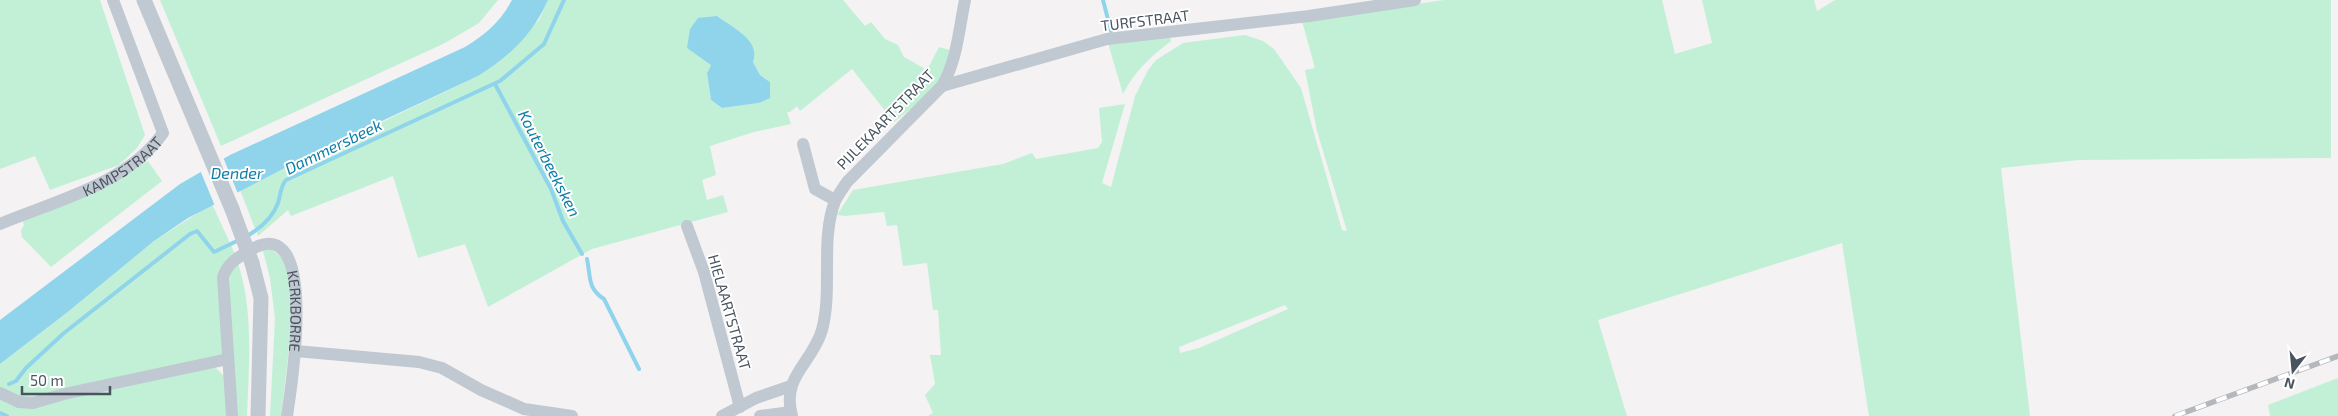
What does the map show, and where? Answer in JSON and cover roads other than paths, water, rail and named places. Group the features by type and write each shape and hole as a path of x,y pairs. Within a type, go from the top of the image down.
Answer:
{"street":[{"name":"KAMPSTRAAT","path":"0,224 85,190 125,169 152,149 163,133 113,0"},
{"name":"KERKBORRE","path":"144,0 180,90 221,182 252,264 261,298 258,416"},
{"name":"PIJLEKAARTSTRAAT","path":"792,414 788,400 791,386 823,326 830,218 836,200 847,182 942,86 950,74 965,0"},
{"name":"TURFSTRAAT","path":"942,86 1107,39 1309,16 1415,0"},
{"path":"803,144 815,189 836,200"},
{"name":"HIELAARTSTRAAT","path":"687,226 704,272 740,407"},
{"name":"KERKBORRE","path":"232,416 223,288 226,269 233,260 261,244 276,244 286,253 293,268 297,316 296,351 287,416"},
{"path":"296,351 419,362 442,368 481,390 524,409 572,416"},
{"path":"0,393 19,402 33,403 64,394 228,360"},
{"path":"722,416 791,386"},
{"path":"760,416 792,414"}],"water":[{"name":"Dender","path":"512,0 548,0 528,34 490,68 478,76 322,149 188,218 154,241 69,311 0,364 0,320 180,184 230,155 465,47 492,26"},
{"path":"717,16 744,35 753,47 753,62 760,75 770,82 770,98 759,103 722,108 711,100 707,73 711,65 687,48 690,29 698,18"}],"waterway":[{"name":"Dammersbeek","path":"245,237 256,231 269,219 278,203 286,180 500,81 544,44 564,0"},
{"path":"1103,0 1111,31"},
{"name":"Kouterbeeksken","path":"495,84 551,189 563,221 582,254"},
{"name":"Dammersbeek","path":"9,384 16,381 26,368 64,333 190,234 197,231 214,252 239,240"},
{"name":"Kouterbeeksken","path":"587,259 592,286 604,299 639,369"},
{"path":"0,413 7,416"}],"railway":[{"path":"2175,416 2338,356"}]}
